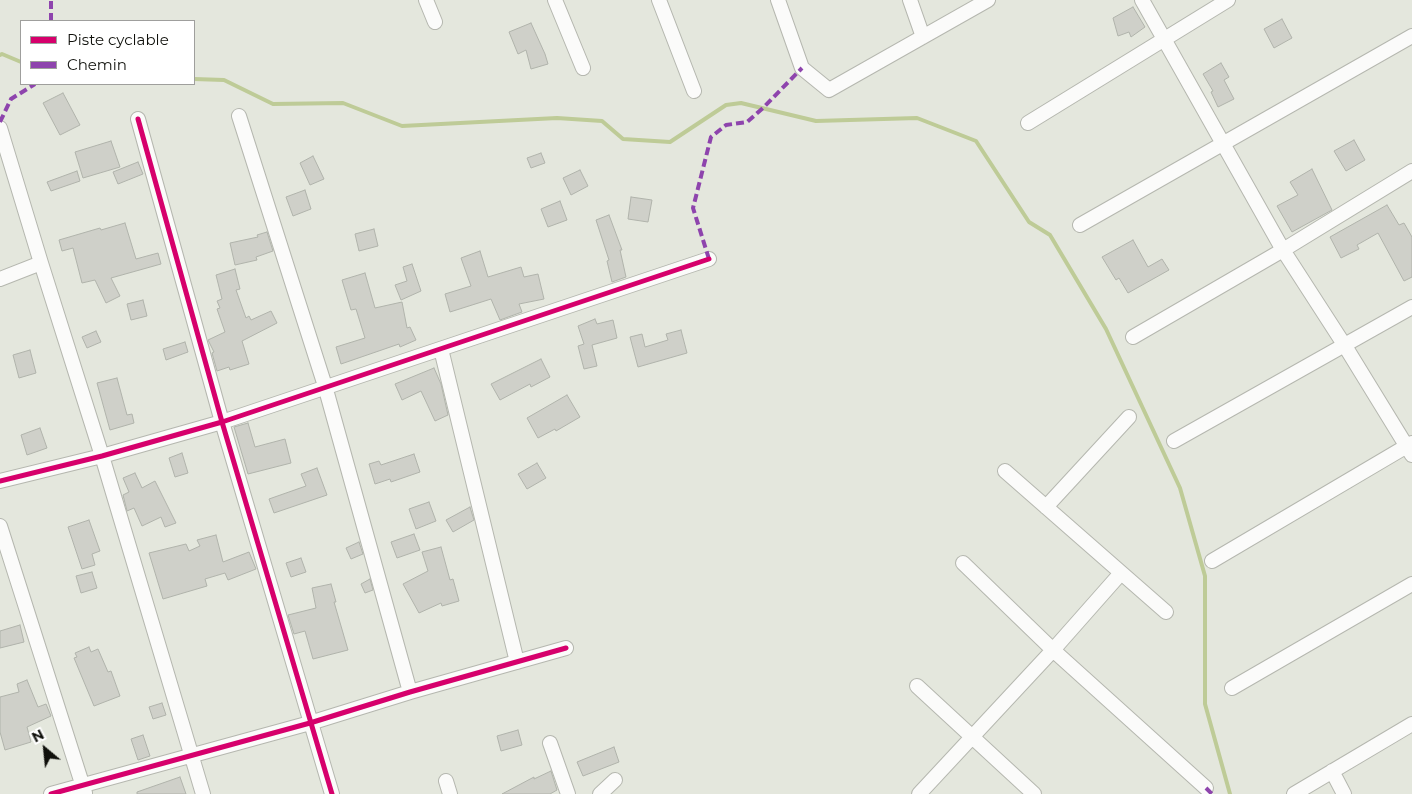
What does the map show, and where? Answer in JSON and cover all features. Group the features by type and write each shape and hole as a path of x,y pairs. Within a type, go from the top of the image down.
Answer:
{"street":[{"path":"426,0 435,22"},
{"path":"555,0 583,68"},
{"path":"659,0 694,91"},
{"path":"778,0 802,68 829,90 988,0"},
{"path":"910,0 923,37"},
{"path":"1142,0 1283,250 1410,448 1212,561"},
{"path":"1028,123 1228,0"},
{"path":"1080,226 1412,36"},
{"path":"239,116 326,386 410,692"},
{"path":"138,119 222,422 332,794"},
{"path":"0,128 102,456 203,794"},
{"path":"1133,337 1283,250 1412,171"},
{"path":"0,481 102,456 222,422 709,259"},
{"path":"0,279 41,263"},
{"path":"1174,441 1412,307"},
{"path":"441,349 517,662"},
{"path":"1046,507 1129,417"},
{"path":"1005,471 1166,612"},
{"path":"0,526 84,790"},
{"path":"963,563 1053,650 1206,788"},
{"path":"919,794 1053,650 1121,573"},
{"path":"1232,688 1412,584"},
{"path":"51,794 84,790 190,755 310,723 410,692 566,648"},
{"path":"917,686 1034,794"},
{"path":"1294,794 1412,724"},
{"path":"550,742 568,794"},
{"path":"1332,770 1344,794"},
{"path":"600,794 615,780"}],"building":[{"path":"1133,7 1145,27 1131,37 1129,32 1118,36 1113,18"},
{"path":"1282,19 1292,38 1274,48 1264,29"},
{"path":"531,23 548,64 531,69 526,50 518,54 509,32"},
{"path":"1221,63 1229,77 1224,80 1234,99 1218,107 1211,92 1213,91 1203,74"},
{"path":"63,93 80,125 60,135 43,103"},
{"path":"1354,140 1365,160 1346,171 1334,151"},
{"path":"111,141 120,167 83,178 75,152"},
{"path":"541,153 545,163 531,168 527,158"},
{"path":"313,156 324,179 310,185 300,163"},
{"path":"138,162 143,174 118,184 113,172"},
{"path":"1312,169 1332,210 1292,232 1277,206 1298,195 1290,182"},
{"path":"580,170 588,186 571,195 563,178"},
{"path":"77,171 80,181 51,191 47,182"},
{"path":"305,190 311,209 293,216 286,197"},
{"path":"631,197 652,200 648,222 628,219"},
{"path":"560,201 567,220 548,227 541,209"},
{"path":"1387,205 1399,225 1404,223 1412,237 1412,277 1404,281 1378,233 1357,245 1359,249 1341,258 1330,237"},
{"path":"609,215 622,250 620,250 626,277 612,282 607,261 609,260 596,220"},
{"path":"125,223 136,259 158,253 161,264 111,278 120,296 106,303 95,280 82,283 73,248 62,251 59,240"},
{"path":"374,229 378,246 359,251 355,234"},
{"path":"267,232 273,251 256,257 257,260 235,265 230,243 258,237 257,235"},
{"path":"1133,240 1148,267 1162,259 1169,270 1128,293 1119,278 1116,280 1102,257"},
{"path":"480,251 488,277 521,267 524,277 538,274 544,299 519,304 522,312 500,320 491,299 450,312 445,294 471,286 461,258"},
{"path":"412,264 421,291 401,300 395,285 407,281 403,267"},
{"path":"235,269 240,289 236,290 246,318 249,316 251,320 271,311 277,323 242,341 249,364 230,370 229,367 217,371 212,353 214,352 208,340 225,332 217,309 220,308 217,301 222,299 216,275"},
{"path":"365,273 375,308 402,302 407,328 410,327 416,340 400,347 399,344 341,364 336,347 365,338 356,309 351,310 342,280"},
{"path":"143,300 147,316 131,320 127,304"},
{"path":"595,319 597,324 613,320 617,338 592,345 597,366 584,369 578,346 584,344 578,326"},
{"path":"681,330 687,353 638,367 630,337 642,334 645,347 668,340 666,334"},
{"path":"96,331 101,342 87,348 82,337"},
{"path":"185,342 188,352 166,360 163,349"},
{"path":"30,350 36,373 19,378 13,355"},
{"path":"541,359 550,377 531,387 530,384 500,400 491,384"},
{"path":"434,368 441,384 448,415 435,421 421,391 402,400 395,384"},
{"path":"117,378 127,415 132,414 134,423 110,430 97,383"},
{"path":"567,395 580,417 556,431 555,429 538,438 527,418"},
{"path":"248,423 255,447 285,439 291,463 248,474 234,427"},
{"path":"40,428 47,448 27,455 21,435"},
{"path":"182,453 188,473 175,477 169,458"},
{"path":"414,454 420,472 391,482 390,479 375,484 369,464 379,461 381,465"},
{"path":"537,463 546,478 527,489 518,474"},
{"path":"317,468 327,495 274,513 269,499 306,486 301,474"},
{"path":"135,473 142,488 155,481 176,523 165,527 161,517 142,526 134,508 127,511 123,495 129,492 123,478"},
{"path":"429,502 436,521 416,529 409,509"},
{"path":"470,507 474,520 453,532 446,520"},
{"path":"89,520 100,551 92,554 95,565 82,569 68,527"},
{"path":"414,534 420,550 397,558 391,542"},
{"path":"216,535 223,562 249,552 256,569 228,580 225,573 205,579 207,586 163,599 149,553 186,544 189,551 200,546 197,540"},
{"path":"359,542 363,554 351,559 346,548"},
{"path":"441,547 450,580 453,579 459,601 442,606 441,603 419,613 403,584 428,571 422,552"},
{"path":"301,558 306,572 291,577 286,563"},
{"path":"92,572 97,588 81,593 76,576"},
{"path":"370,579 373,590 365,593 361,584"},
{"path":"331,584 336,602 334,602 348,650 313,659 305,631 294,634 288,615 316,608 312,588"},
{"path":"20,625 24,642 0,648 0,631"},
{"path":"89,647 91,652 98,649 108,672 111,671 120,696 94,706 74,658 77,657 75,653"},
{"path":"27,680 38,707 46,704 51,716 27,727 31,742 5,750 0,732 0,697 19,692 17,684"},
{"path":"162,703 166,715 153,719 149,707"},
{"path":"518,730 522,745 501,751 497,736"},
{"path":"143,735 150,756 138,760 131,739"},
{"path":"614,747 619,762 583,776 577,762"},
{"path":"551,771 557,790 550,794 502,794 534,777 534,779"},
{"path":"180,777 186,794 137,794 137,792"}],"waterway":[{"path":"0,55 2,54 20,62"},
{"path":"195,79 224,80 273,104 343,103 402,126 557,118 602,121 623,139 670,142 726,105 741,103 816,121 917,118 976,141 1029,222 1050,235 1106,329 1180,488 1205,576 1205,704 1230,794"}],"marked path":[{"path":"51,0 51,20"},
{"path":"709,259 693,208 711,137 726,125 747,122 802,68"},
{"path":"0,122 11,99 33,85"},
{"path":"1206,788 1212,794"}],"cycle path":[{"path":"138,119 222,422 332,794"},
{"path":"0,481 102,456 222,422 709,259"},
{"path":"51,794 310,723 410,692 566,648"}]}
